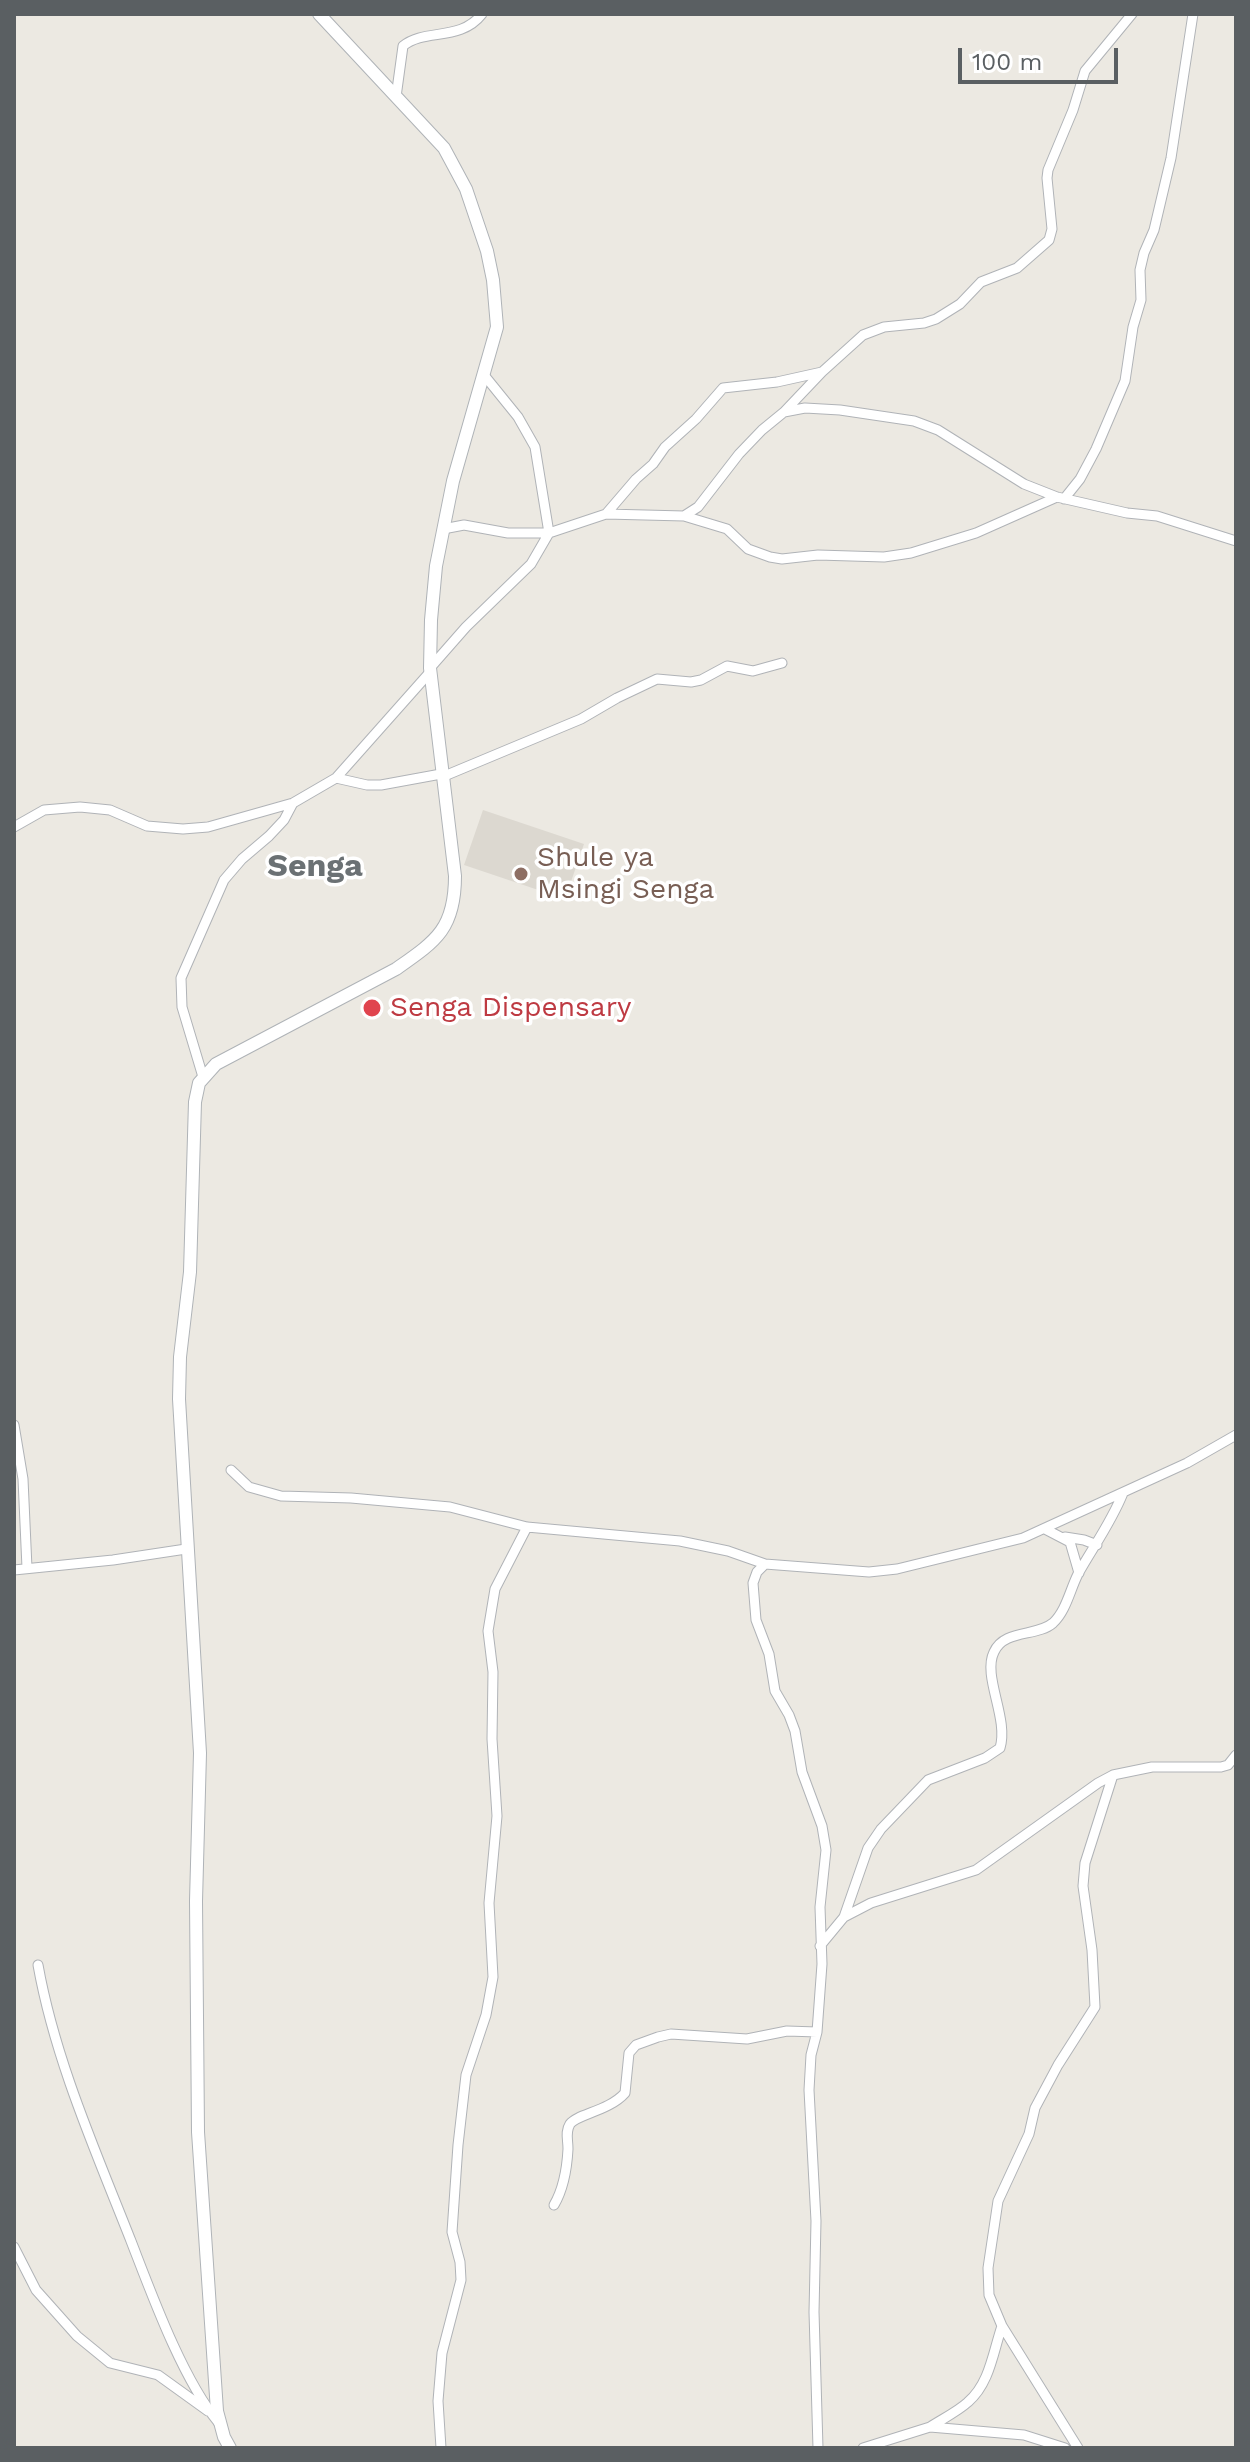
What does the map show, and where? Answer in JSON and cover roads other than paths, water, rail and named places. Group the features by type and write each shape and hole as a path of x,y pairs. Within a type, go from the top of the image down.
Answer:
{"street":[{"path":"230,2448 220,2424 213,2369 198,2132 196,1901 200,1753 179,1399 180,1357 190,1272 195,1102 203,1077 216,1064 396,969 440,934 449,922 455,889 431,670 431,620 443,529 464,440 497,327 493,280 481,231 466,189 444,148 319,14"},
{"path":"396,97 403,46 416,39 462,29 482,14"},
{"path":"684,516 698,507 739,454 863,335 874,329 924,323 950,311 981,282 1017,268 1049,240 1052,229 1048,170 1073,110 1085,71 1132,14"},
{"path":"443,529 464,525 508,533 549,533 606,514 684,516 727,529 748,549 770,557 884,557 911,553 976,533 1060,498 1080,479 1125,381 1133,327 1141,300 1140,270 1157,221 1171,158 1193,14"},
{"path":"606,514 723,388 777,382 822,372"},
{"path":"14,827 44,810 80,807 110,810 158,829 196,828 293,803 336,778 466,627 531,564 549,533 535,447 518,417 484,375"},
{"path":"784,412 805,408 840,410 914,421 938,430 1024,484 1060,498 1127,513 1157,516 1236,541"},
{"path":"336,778 381,785 441,775 581,719 657,679 691,682 727,666 753,671 782,663"},
{"path":"203,1077 182,1007 181,978 224,880 284,820 293,803"},
{"path":"14,1425 23,1479 27,1568"},
{"path":"231,1470 249,1487 281,1496 351,1498 450,1507 527,1527 680,1541 728,1551 765,1564 869,1572 980,1550 1045,1529 1236,1435"},
{"path":"820,1946 844,1917 868,1848 888,1821 928,1780 985,1758 1000,1748 1003,1724 995,1694 993,1653 1002,1642 1050,1626 1060,1615 1123,1493"},
{"path":"441,2448 438,2424 441,2366 461,2280 452,2232 458,2145 466,2075 486,2015 493,1977 489,1903 497,1816 492,1739 493,1672 488,1631 495,1589 527,1527"},
{"path":"1045,1529 1097,1545"},
{"path":"1062,1536 1073,1548 1079,1573"},
{"path":"14,1570 186,1549"},
{"path":"765,1564 757,1572 753,1583 756,1620 769,1654 775,1691 795,1731 806,1787 825,1839 819,1921 817,2032 811,2055 809,2090 816,2208 814,2312 818,2448"},
{"path":"844,1917 895,1894 976,1870 1113,1775 1178,1765 1221,1767 1228,1765 1236,1755"},
{"path":"1078,2448 1002,2326 994,2311 988,2281 998,2201 1029,2134 1035,2108 1044,2090 1095,2007 1092,1950 1083,1886 1085,1863 1113,1775"},
{"path":"38,1965 46,2005 88,2133 152,2294 210,2412 220,2424"},
{"path":"554,2205 562,2190 568,2149 566,2134 571,2121 609,2107 625,2093 629,2053 636,2045 671,2034 747,2039 787,2031 817,2032"},
{"path":"14,2247 36,2290 77,2336 110,2363 158,2375 210,2412"},
{"path":"863,2448 930,2427 969,2402 993,2358 1002,2326"},
{"path":"930,2427 1024,2435 1065,2448"}],"place":[{"name":"Shule ya Msingi Senga","path":"521,874"},
{"name":"Senga Dispensary","path":"372,1008"}],"district":[{"name":"Senga","path":"315,867"}]}
